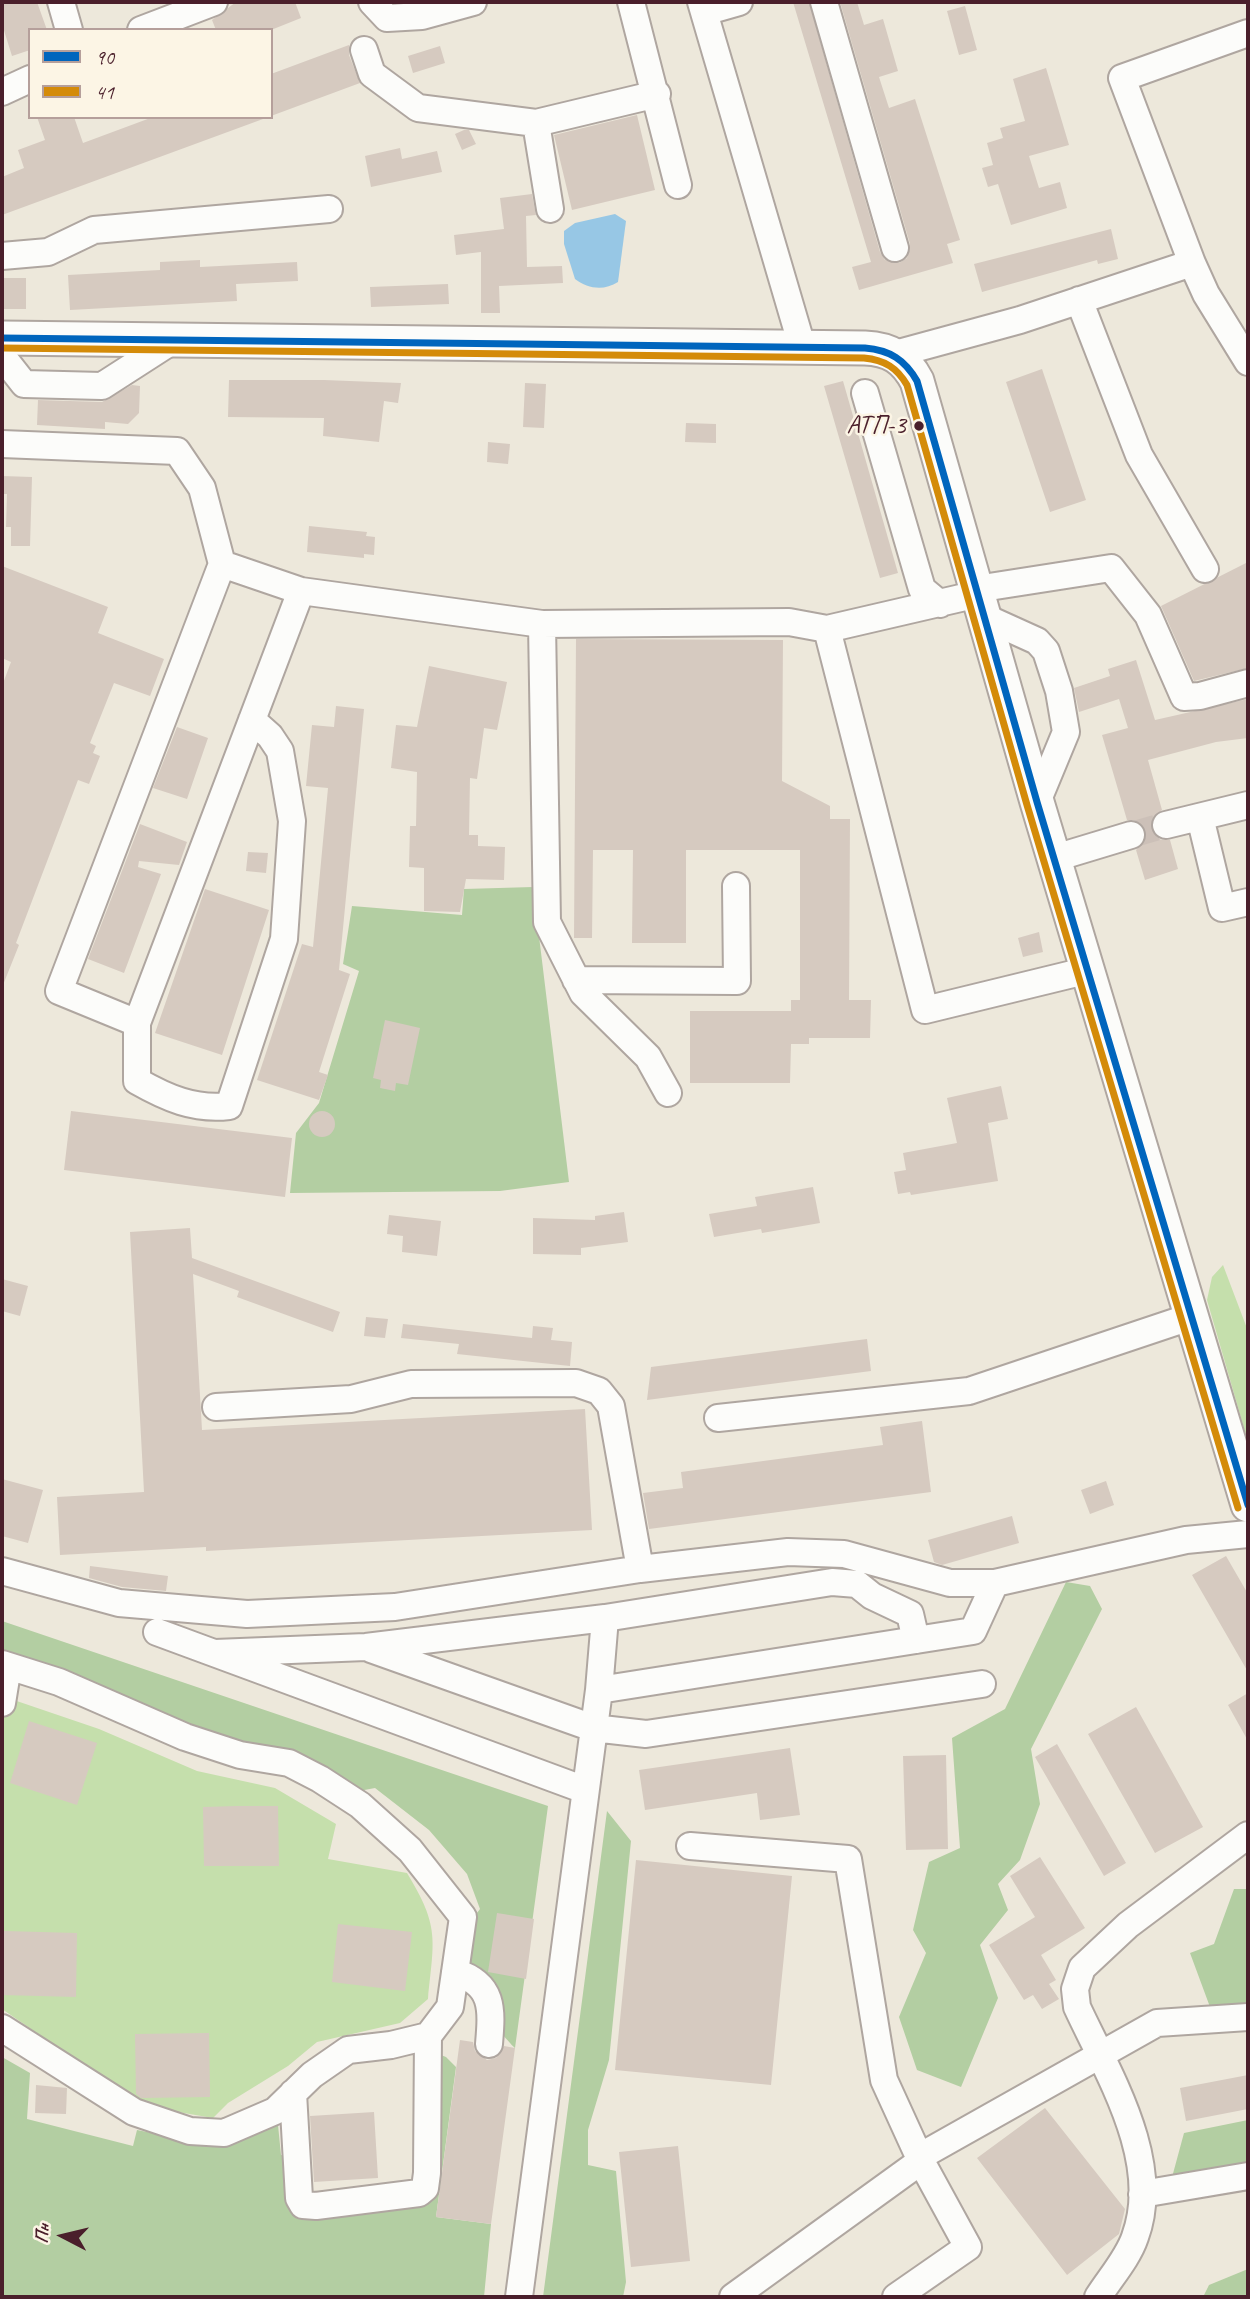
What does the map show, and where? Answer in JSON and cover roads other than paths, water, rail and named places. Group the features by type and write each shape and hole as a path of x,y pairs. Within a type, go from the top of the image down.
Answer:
{"main road":[{"path":"2,338 879,348 909,365 917,381 1037,802 1248,1505"}],"street":[{"path":"61,2 68,28"},
{"path":"146,28 214,2"},
{"path":"372,2 387,18 422,16 473,2"},
{"path":"631,2 678,185"},
{"path":"738,2 703,7 802,346"},
{"path":"824,2 895,248"},
{"path":"1248,33 1122,78 1192,263 1206,294 1248,362"},
{"path":"364,50 372,74 418,108 536,123 656,94"},
{"path":"2,92 28,80"},
{"path":"536,123 550,209"},
{"path":"2,256 47,253 94,230 329,209"},
{"path":"895,355 1192,263"},
{"path":"1079,300 1139,455 1205,569"},
{"path":"2,356 24,384 102,386 175,339"},
{"path":"865,393 922,589 940,604"},
{"path":"2,444 177,451 202,488 222,564 58,991 138,1023"},
{"path":"222,564 301,591 542,624 789,622 827,629 940,604 979,600 1111,568 1148,615 1184,697 1200,696 1248,683"},
{"path":"252,720 270,736 280,751 292,821 284,939 229,1106 209,1108 169,1099 137,1081 138,1023 252,720 301,591"},
{"path":"979,600 1037,641 1046,651 1059,691 1066,732 1037,802"},
{"path":"542,624 547,922 583,993 648,1057 668,1093"},
{"path":"827,629 925,1010 1089,970"},
{"path":"1166,825 1248,805"},
{"path":"1200,817 1222,908 1248,902"},
{"path":"1055,858 1131,835"},
{"path":"576,980 737,981 736,886"},
{"path":"718,1418 968,1391 1193,1316"},
{"path":"216,1407 351,1399 411,1384 576,1383 599,1391 611,1406 640,1569"},
{"path":"2,1571 119,1603 247,1614 395,1607 640,1569 821,1551 844,1554 950,1583 995,1583 1197,1538 1248,1534"},
{"path":"215,1653 366,1647 605,1618 832,1582 857,1584 872,1596 910,1614 916,1640"},
{"path":"599,1690 973,1631 995,1583"},
{"path":"519,2297 599,1690 605,1618"},
{"path":"158,1632 585,1790"},
{"path":"366,1647 593,1728 646,1734 982,1684"},
{"path":"2,1703 5,1665 60,1682 185,1737 240,1755 289,1763 360,1805 410,1850 463,1917 450,2007 428,2036 425,2188 419,2193 316,2206 303,2205 299,2198 293,2092"},
{"path":"1098,2297 1135,2238 1142,2194 1134,2133 1077,2007 1075,1989 1082,1968 1128,1925 1248,1835"},
{"path":"690,1846 848,1859 884,2080 920,2159 968,2247 897,2297"},
{"path":"455,1972 471,1977 487,1993 491,2020 489,2044"},
{"path":"733,2297 920,2159 1157,2024 1248,2017"},
{"path":"2,2028 134,2112 190,2131 224,2133 275,2111 312,2075 348,2050 391,2045 428,2036"},
{"path":"1142,2194 1248,2176"}],"water":[{"path":"615,214 626,221 618,282 602,288 585,285 575,279 564,244 564,231 575,223"}],"tunnel":[{"path":"1131,835 1166,825"}],"place":[{"name":"АТП-3","path":"919,426"}]}
